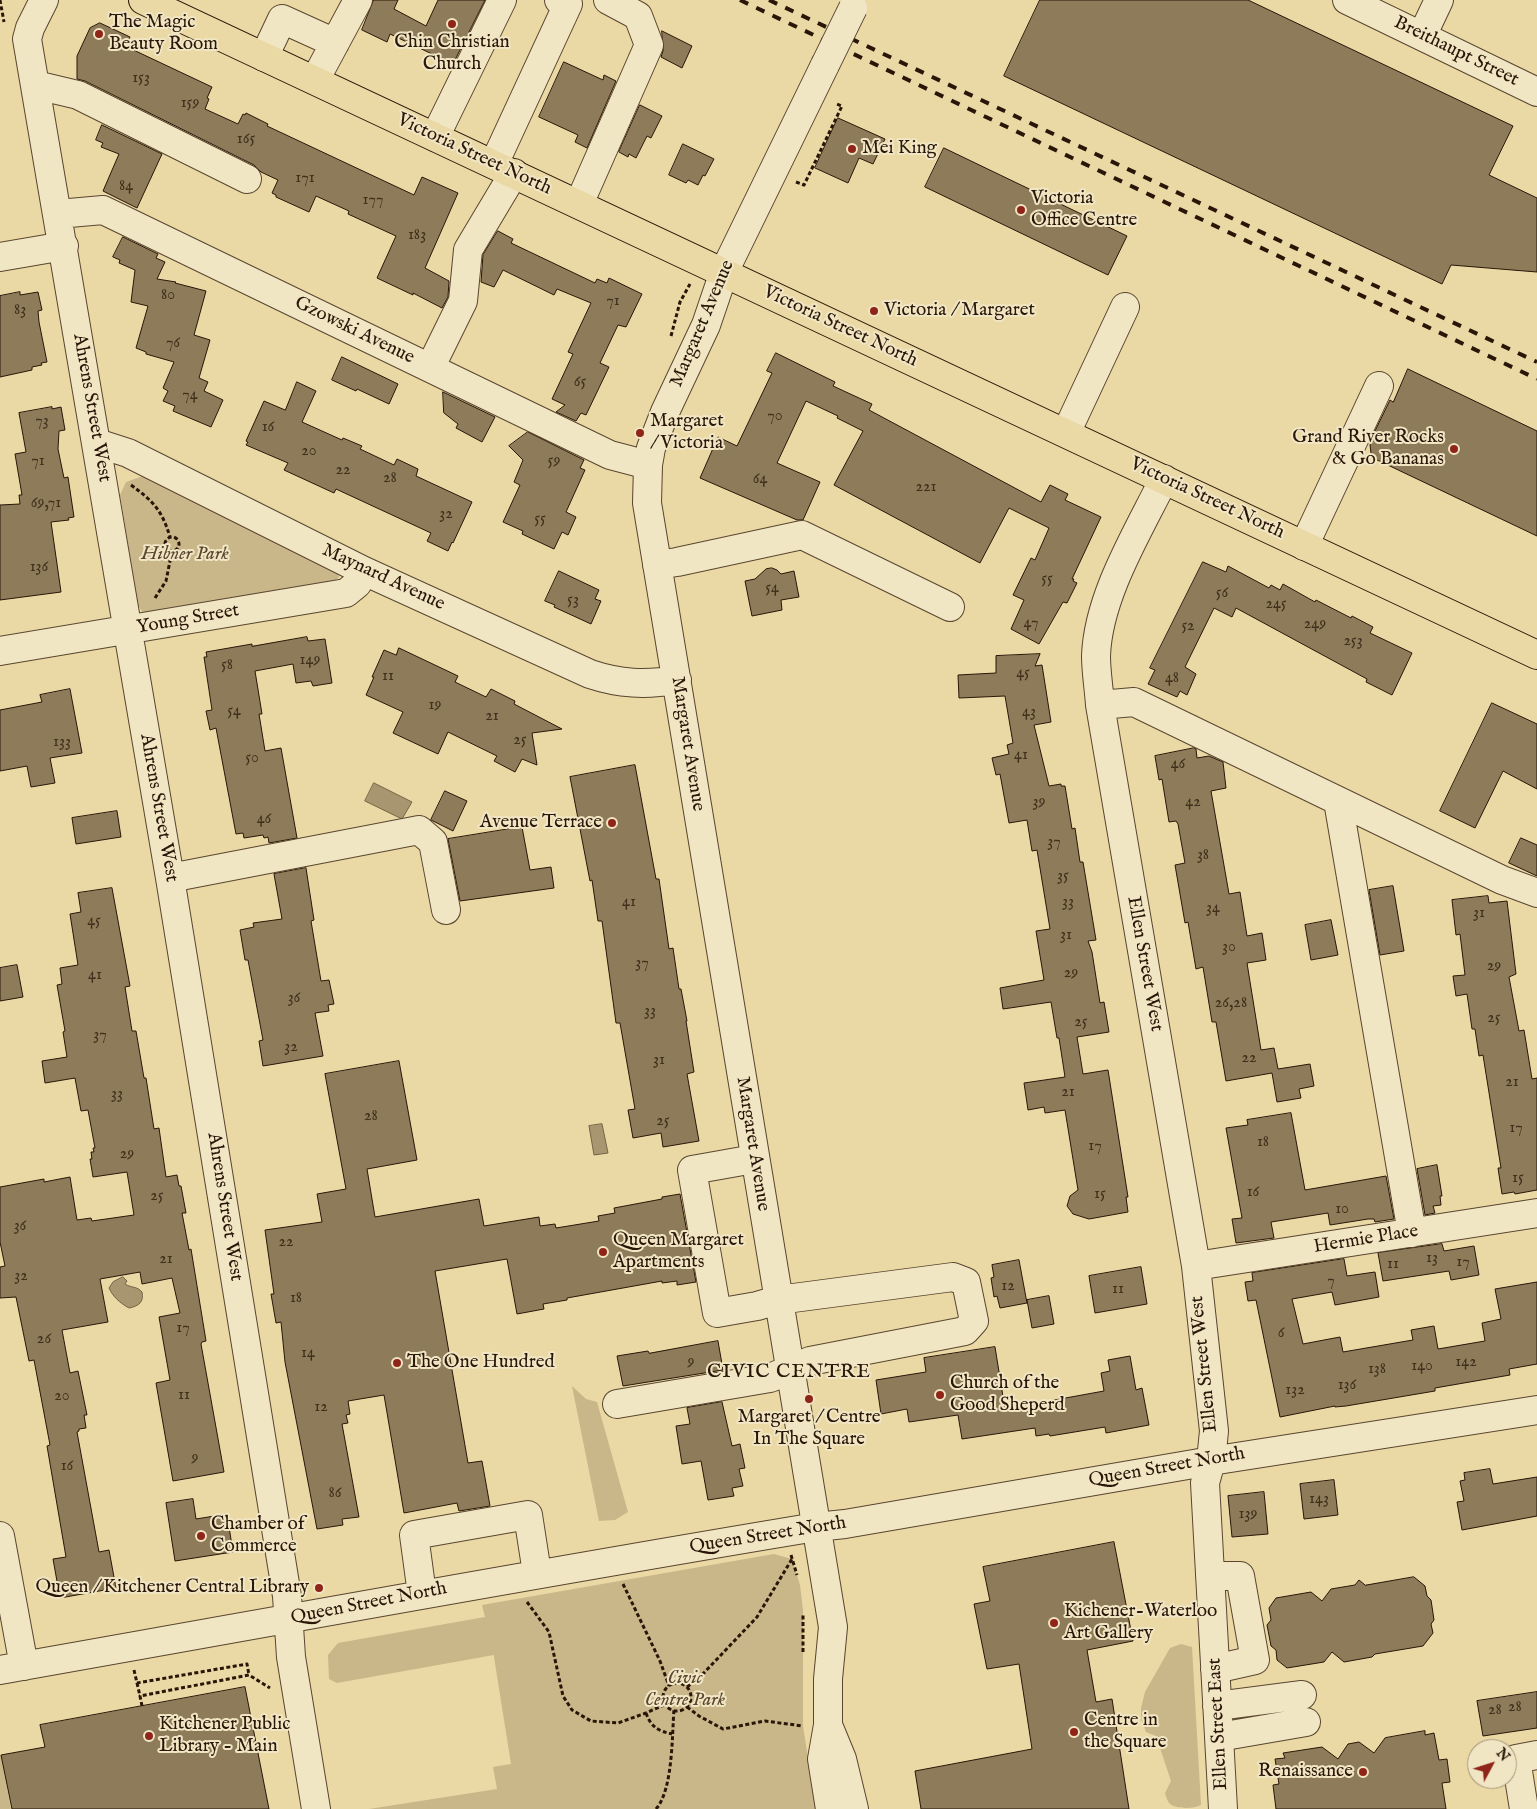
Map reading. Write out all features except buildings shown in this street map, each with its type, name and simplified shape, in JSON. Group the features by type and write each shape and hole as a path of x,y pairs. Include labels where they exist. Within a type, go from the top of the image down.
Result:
{"main road":[{"name":"Victoria Street North","path":"143,0 1537,654"}],"street":[{"name":"Ahrens Street West","path":"44,0 30,28 27,39 64,246 170,878 284,1576 291,1657 316,1809"},
{"path":"315,80 358,0"},
{"path":"435,137 502,0"},
{"path":"430,368 463,301 468,250 504,169 568,4 560,0"},
{"name":"Breithaupt Street","path":"1347,0 1537,92"},
{"path":"1422,36 1439,0"},
{"path":"579,204 649,45 638,16 617,4"},
{"name":"Margaret Avenue","path":"816,1725 828,1679 833,1628 647,503 648,466 651,448 665,412 706,326 724,272 854,4"},
{"path":"264,57 282,19 335,43"},
{"path":"36,85 78,95 247,179"},
{"name":"Gzowski Avenue","path":"58,214 103,210 610,455 648,466"},
{"path":"0,256 64,246"},
{"path":"1066,433 1125,307"},
{"path":"1304,546 1379,386"},
{"name":"Maynard Avenue","path":"97,443 128,453 364,570 590,674 611,681 635,683 677,680"},
{"name":"Ellen Street West","path":"1164,479 1116,576 1102,618 1096,656 1100,705 1196,1266 1214,1431 1211,1461"},
{"path":"657,565 802,535 950,607"},
{"name":"Young Street","path":"0,651 346,593 358,584 364,570"},
{"path":"1100,705 1134,702 1502,880 1537,893"},
{"path":"1338,801 1412,1233"},
{"path":"170,878 420,830 433,842 446,910"},
{"path":"617,1404 770,1378 810,1361 965,1331 974,1321 966,1282 954,1277 778,1300 709,1315 692,1170 754,1159"},
{"name":"Hermie Place","path":"1196,1266 1537,1212"},
{"name":"Queen Street North","path":"12,1668 289,1620 538,1573 816,1527 845,1524 1211,1461 1537,1410"},
{"name":"Ellen Street East","path":"1211,1461 1205,1483 1223,1809"},
{"path":"422,1594 414,1535 528,1515 538,1573"},
{"path":"0,1536 12,1668"},
{"path":"1210,1576 1240,1576 1254,1660 1215,1669"},
{"path":"1218,1706 1302,1695"},
{"path":"1219,1737 1306,1722"},
{"path":"816,1725 830,1809"},
{"path":"816,1725 842,1759 854,1809"},
{"path":"1524,1809 1516,1759 1537,1755"}],"path":[{"path":"796,182 804,185 842,106 837,104"},
{"path":"124,480 151,500 162,516 170,537"},
{"path":"170,537 176,538 179,542 177,549 172,551 165,546 165,540 170,537"},
{"path":"151,604 166,581 172,551"},
{"path":"687,1687 701,1676 757,1618 792,1560"},
{"path":"622,1582 660,1661 669,1686"},
{"path":"524,1598 548,1632 563,1696 572,1710 591,1721 618,1723 666,1704"},
{"path":"137,1683 247,1664 250,1675 270,1688"},
{"path":"133,1665 142,1706"},
{"path":"140,1696 250,1675"},
{"path":"679,1683 687,1687 691,1698 687,1706 681,1710 674,1709 666,1704 664,1695 669,1686 679,1683"},
{"path":"687,1706 699,1716 723,1729 765,1721 816,1725"},
{"path":"656,1809 666,1789 674,1709"},
{"path":"646,1713 650,1724 659,1731 672,1734"}],"green space":[{"name":"Hibner Park","path":"143,476 336,568 339,577 331,586 143,613 138,605 120,495 126,482"},
{"path":"572,1386 586,1399 597,1402 628,1512 615,1520 599,1521"},
{"name":"Civic Centre Park","path":"774,1554 792,1559 800,1585 803,1610 803,1726 816,1809 369,1809 497,1789 493,1767 511,1764 494,1655 337,1683 329,1679 328,1655 338,1643 485,1617 482,1605"},
{"path":"1181,1644 1192,1647 1201,1805 1190,1808 1181,1808 1170,1804 1165,1793 1171,1781 1156,1736 1146,1732 1141,1719 1141,1708 1145,1692 1170,1648"},
{"path":"1,1755 11,1809 0,1809"}],"shaded area":[{"path":"374,783 412,802 402,819 365,801"},
{"path":"602,1124 608,1153 594,1155 589,1126"},
{"path":"123,1277 127,1281 125,1284 142,1292 141,1301 136,1306 129,1308 123,1304 109,1288 113,1282"}],"railway":[{"path":"740,0 1537,379"},
{"path":"769,0 1537,362"}],"place":[{"name":"Chin Christian Church","path":"452,24"},
{"name":"The Magic Beauty Room","path":"99,34"},
{"name":"Mei King","path":"852,149"},
{"name":"Victoria Office Centre","path":"1021,210"},
{"name":"Victoria / Margaret","path":"874,311"},
{"name":"Margaret / Victoria","path":"640,433"},
{"name":"Grand River Rocks & Go Bananas","path":"1454,449"},
{"name":"Avenue Terrace","path":"612,823"},
{"name":"Queen Margaret Apartments","path":"603,1252"},
{"name":"The One Hundred","path":"397,1363"},
{"name":"Church of the Good Sheperd","path":"940,1395"},
{"name":"Margaret / Centre In The Square","path":"809,1399"},
{"name":"Chamber of Commerce","path":"201,1536"},
{"name":"Queen / Kitchener Central Library","path":"319,1588"},
{"name":"Kichener-Waterloo Art Gallery","path":"1054,1623"},
{"name":"Centre in the Square","path":"1074,1732"},
{"name":"Kitchener Public Library - Main","path":"149,1736"},
{"name":"Renaissance","path":"1363,1772"}],"district":[{"name":"CIVIC CENTRE","path":"789,1373"}]}
